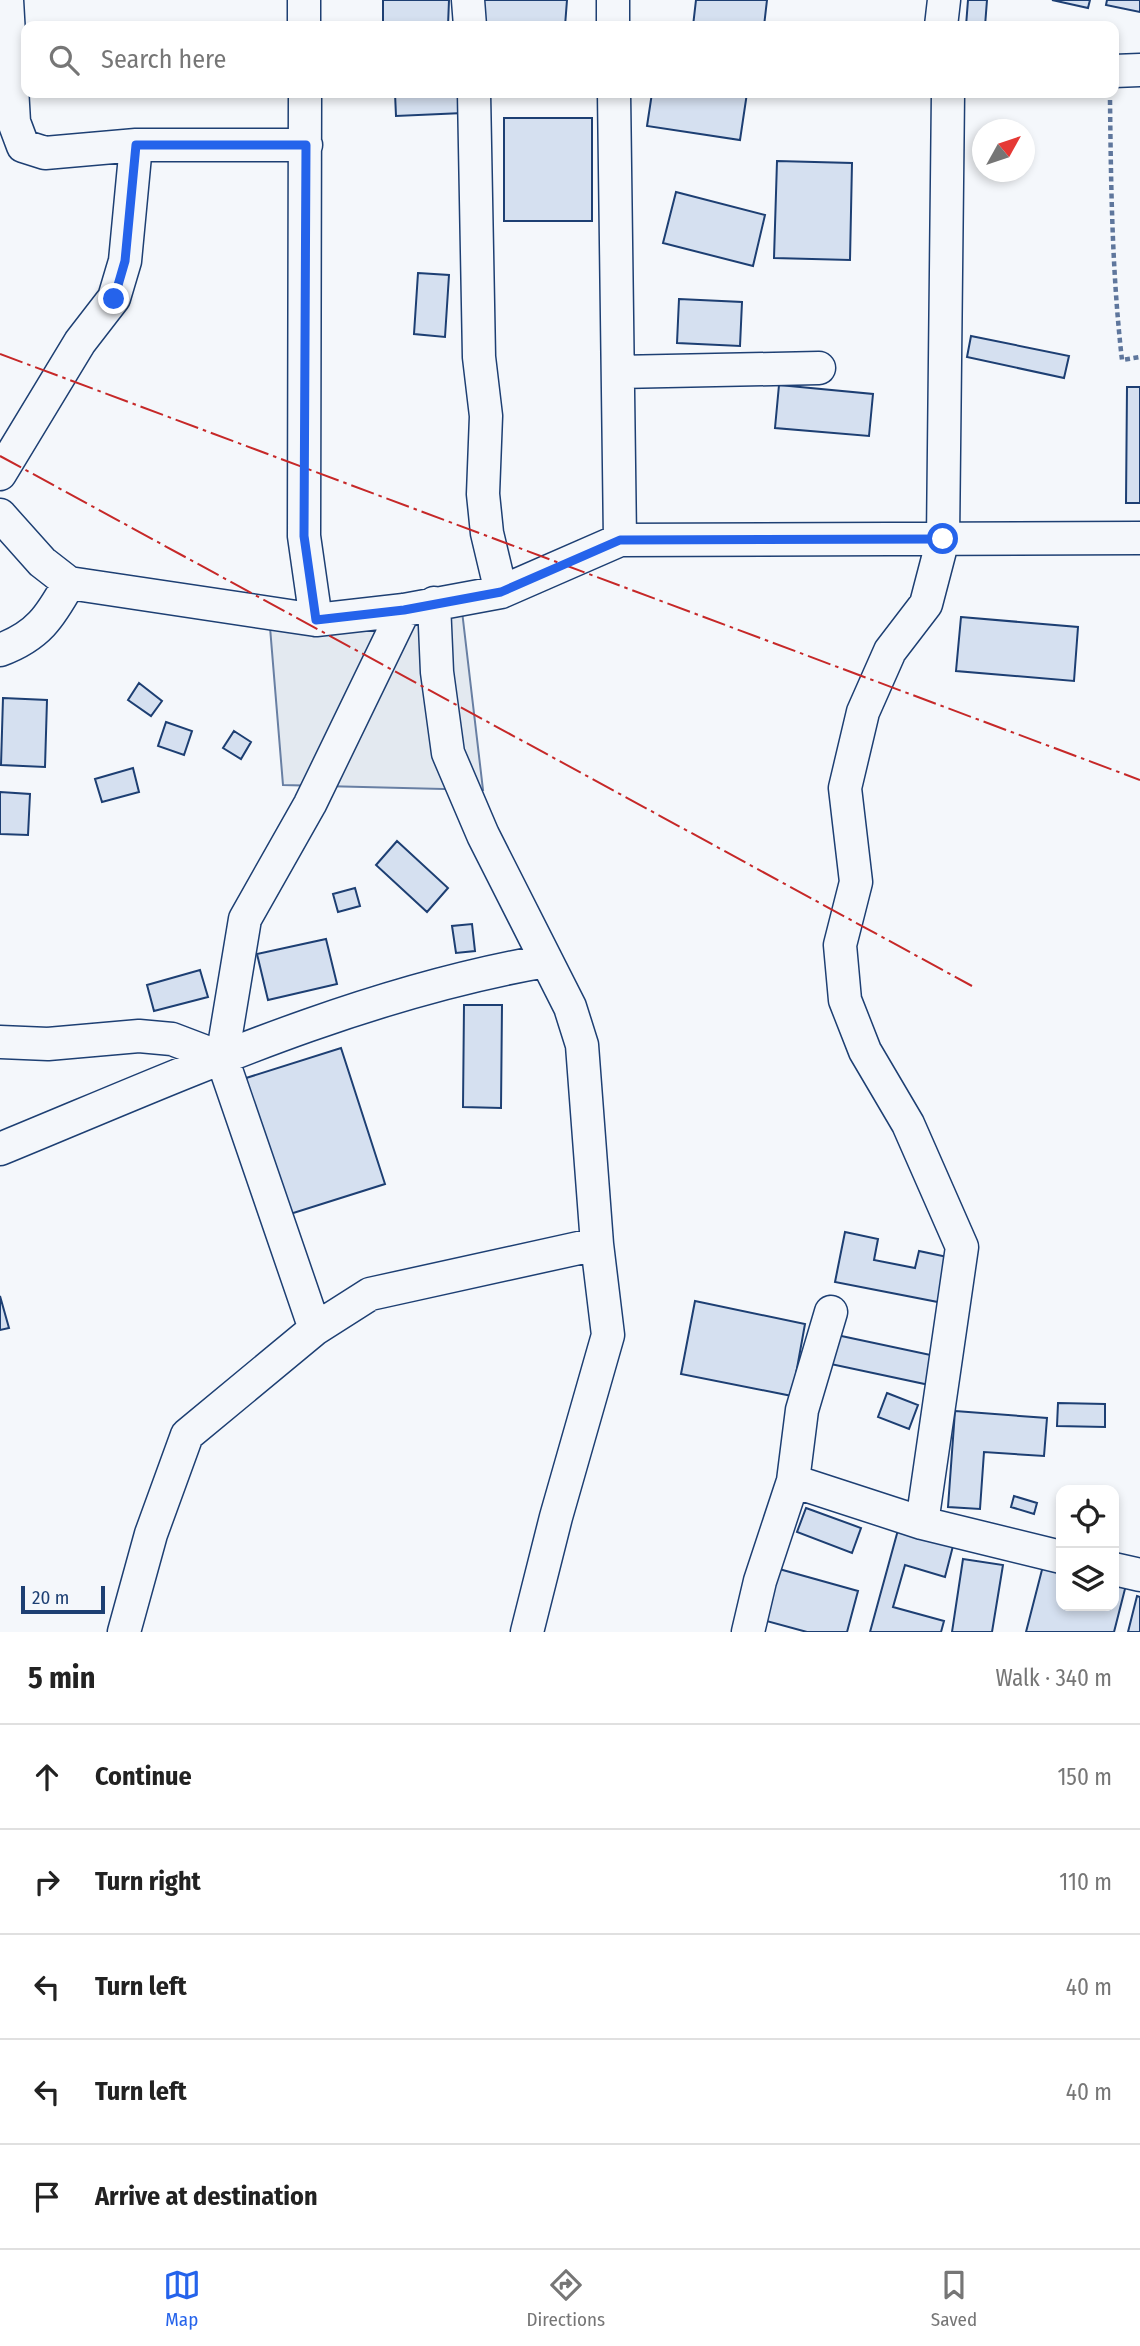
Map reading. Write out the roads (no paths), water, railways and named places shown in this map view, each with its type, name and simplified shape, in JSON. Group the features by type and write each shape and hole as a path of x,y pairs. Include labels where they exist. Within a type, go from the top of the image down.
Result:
{"street":[{"path":"7,0 14,122 23,146 44,153 136,145 306,145"},
{"path":"304,0 304,21"},
{"path":"468,0 470,21"},
{"path":"613,0 613,21"},
{"path":"942,21 944,0"},
{"path":"1119,71 1140,70"},
{"path":"305,98 304,536 316,620"},
{"path":"474,98 480,357 486,416 483,494 501,592"},
{"path":"614,98 620,540"},
{"path":"922,1523 962,1247 908,1124 865,1051 845,1000 840,945 856,882 845,788 863,712 890,651 926,604 943,539 948,98"},
{"path":"0,474 80,342 114,299 125,261 136,145"},
{"path":"618,372 819,368"},
{"path":"0,515 42,562 69,583 316,620 419,607 501,592 620,540 1140,538"},
{"path":"0,650 23,641 50,617 69,583"},
{"path":"419,607 438,672 448,753 483,835 570,1007 582,1045 597,1244 608,1335 587,1417 556,1517 527,1632"},
{"path":"315,1329 222,1058 245,919 419,607"},
{"path":"0,1149 323,1018 505,968 546,961"},
{"path":"0,1042 48,1044 139,1037 173,1039 222,1058"},
{"path":"124,1632 151,1534 187,1435 315,1329 370,1294 597,1244"},
{"path":"748,1632 760,1581 793,1481 803,1410 831,1312"},
{"path":"793,1481 922,1523 1056,1556"},
{"path":"1119,1570 1140,1575"}]}
